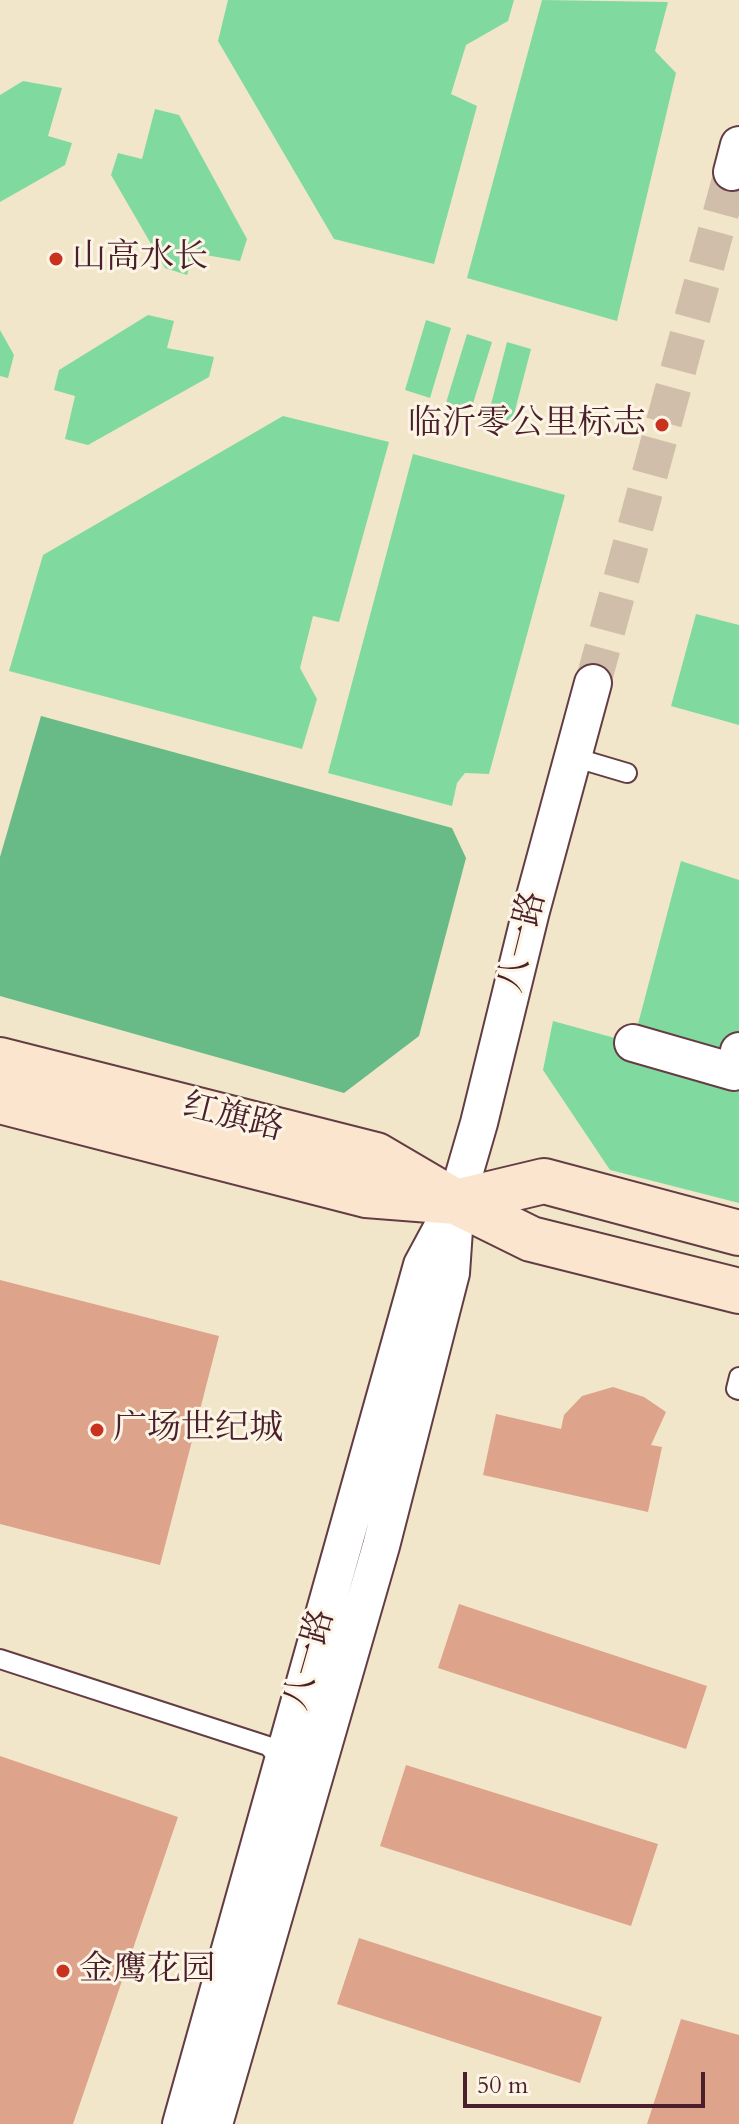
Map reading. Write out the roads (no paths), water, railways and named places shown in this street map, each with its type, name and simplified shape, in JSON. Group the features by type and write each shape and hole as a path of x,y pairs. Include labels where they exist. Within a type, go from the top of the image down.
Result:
{"street":[{"name":"八一路","path":"214,2124 422,1265 456,1202 593,683"},
{"path":"633,1043 734,1072 739,1051"},
{"name":"红旗路","path":"0,1060 376,1155 456,1202 531,1239 739,1291"},
{"name":"红旗路","path":"0,1101 366,1195 456,1202 544,1181 739,1233"},
{"name":"八一路","path":"181,2124 299,1767"}],"lane":[{"path":"573,757 627,773"},
{"path":"739,1377 736,1389 739,1390"},
{"path":"0,1659 268,1746 299,1767"}],"tunnel":[{"path":"593,683 732,172"}],"place":[{"name":"山高水长","path":"56,259"},
{"name":"临沂零公里标志","path":"662,425"},
{"name":"广场世纪城","path":"97,1430"},
{"name":"金鹰花园","path":"63,1971"}]}
